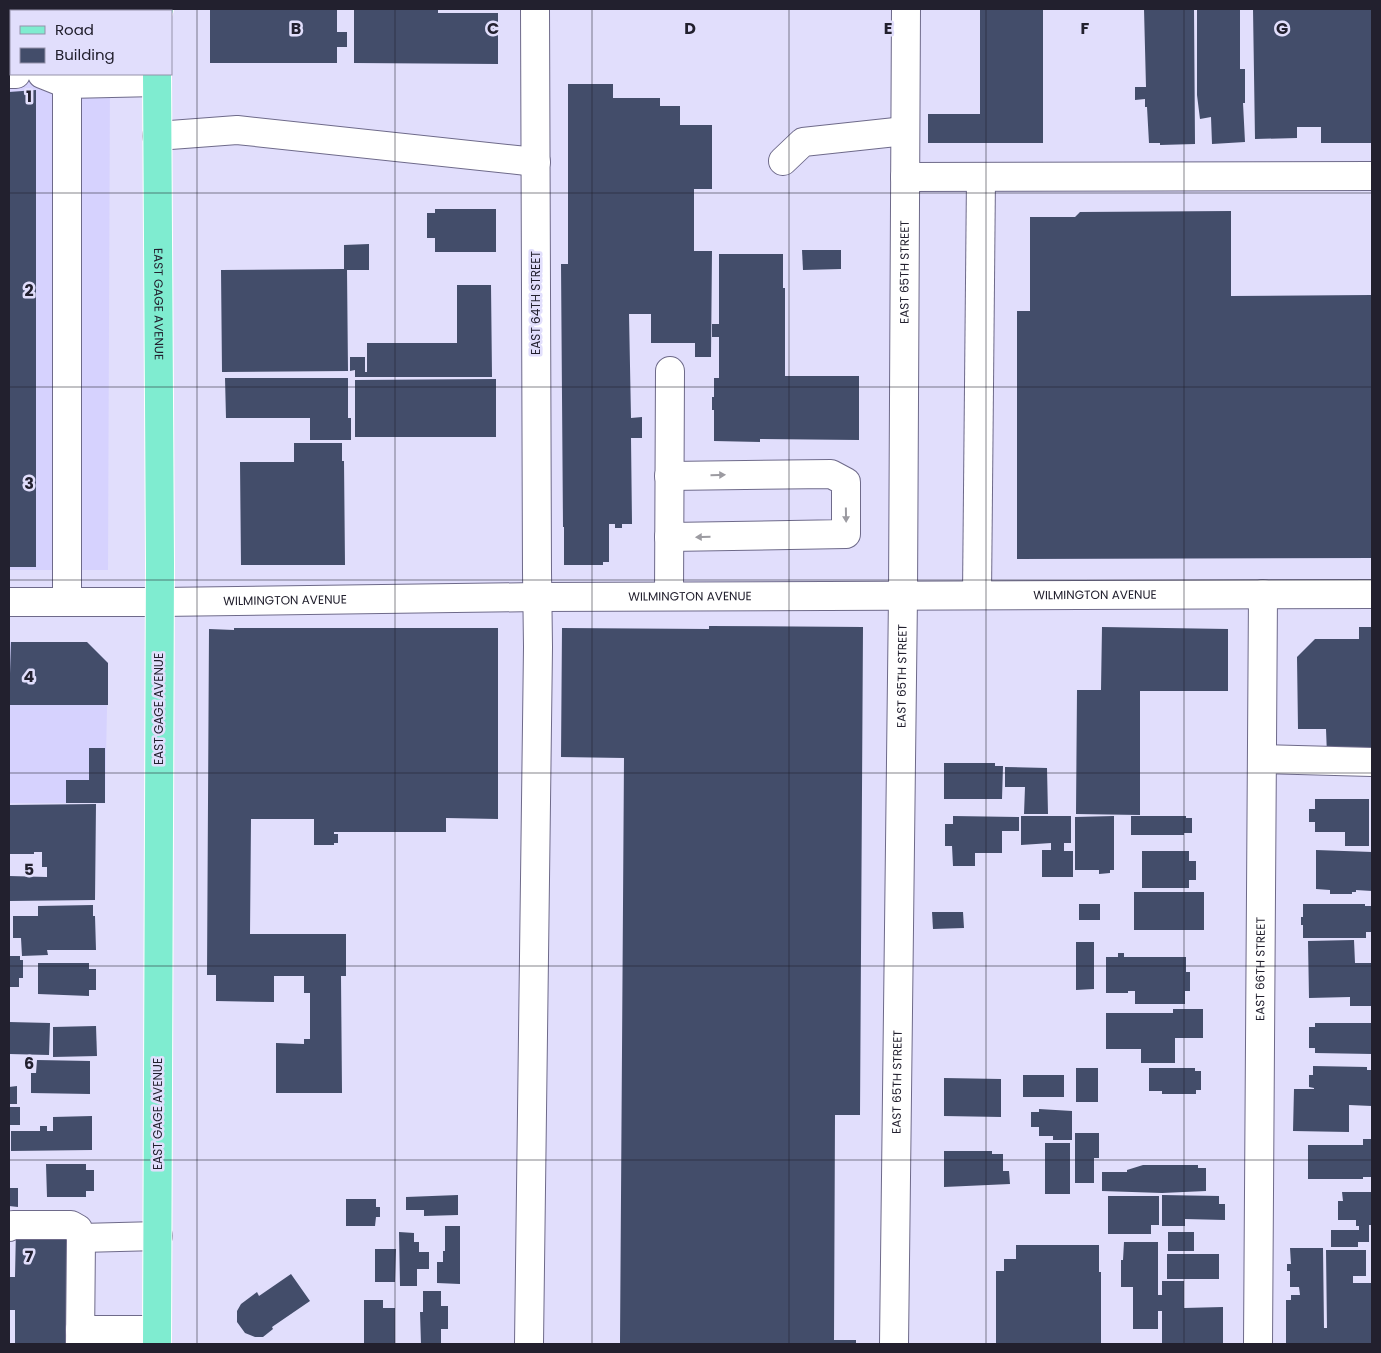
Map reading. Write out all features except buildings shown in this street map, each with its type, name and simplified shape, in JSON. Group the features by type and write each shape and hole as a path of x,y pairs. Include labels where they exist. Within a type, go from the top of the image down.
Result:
{"main road":[{"name":"EAST GAGE AVENUE","path":"157,78 160,602 157,1337"}],"street":[{"name":"EAST 64TH STREET","path":"529,1344 538,647 535,9"},
{"name":"EAST 65TH STREET","path":"894,1344 903,596 906,9"},
{"path":"44,75 67,84 157,78"},
{"path":"67,84 67,602"},
{"path":"157,136 237,130 536,162"},
{"path":"783,161 802,142 905,131"},
{"path":"905,177 1372,176"},
{"path":"977,595 981,177"},
{"path":"669,596 670,371"},
{"path":"669,476 831,474 846,482 846,534 669,538"},
{"name":"EAST 66TH STREET","path":"1258,1344 1263,594"},
{"name":"WILMINGTON AVENUE","path":"9,602 669,596 1372,594"},
{"path":"1262,759 1372,762"},
{"path":"9,1227 13,1225 71,1225 78,1229 81,1238 80,1337 157,1337"},
{"path":"81,1238 158,1236"}],"shaded area":[{"path":"9,9 110,9 10,10 10,75 110,75 108,570 9,570"},
{"path":"9,642 87,642 108,663 105,803 9,803"}]}
